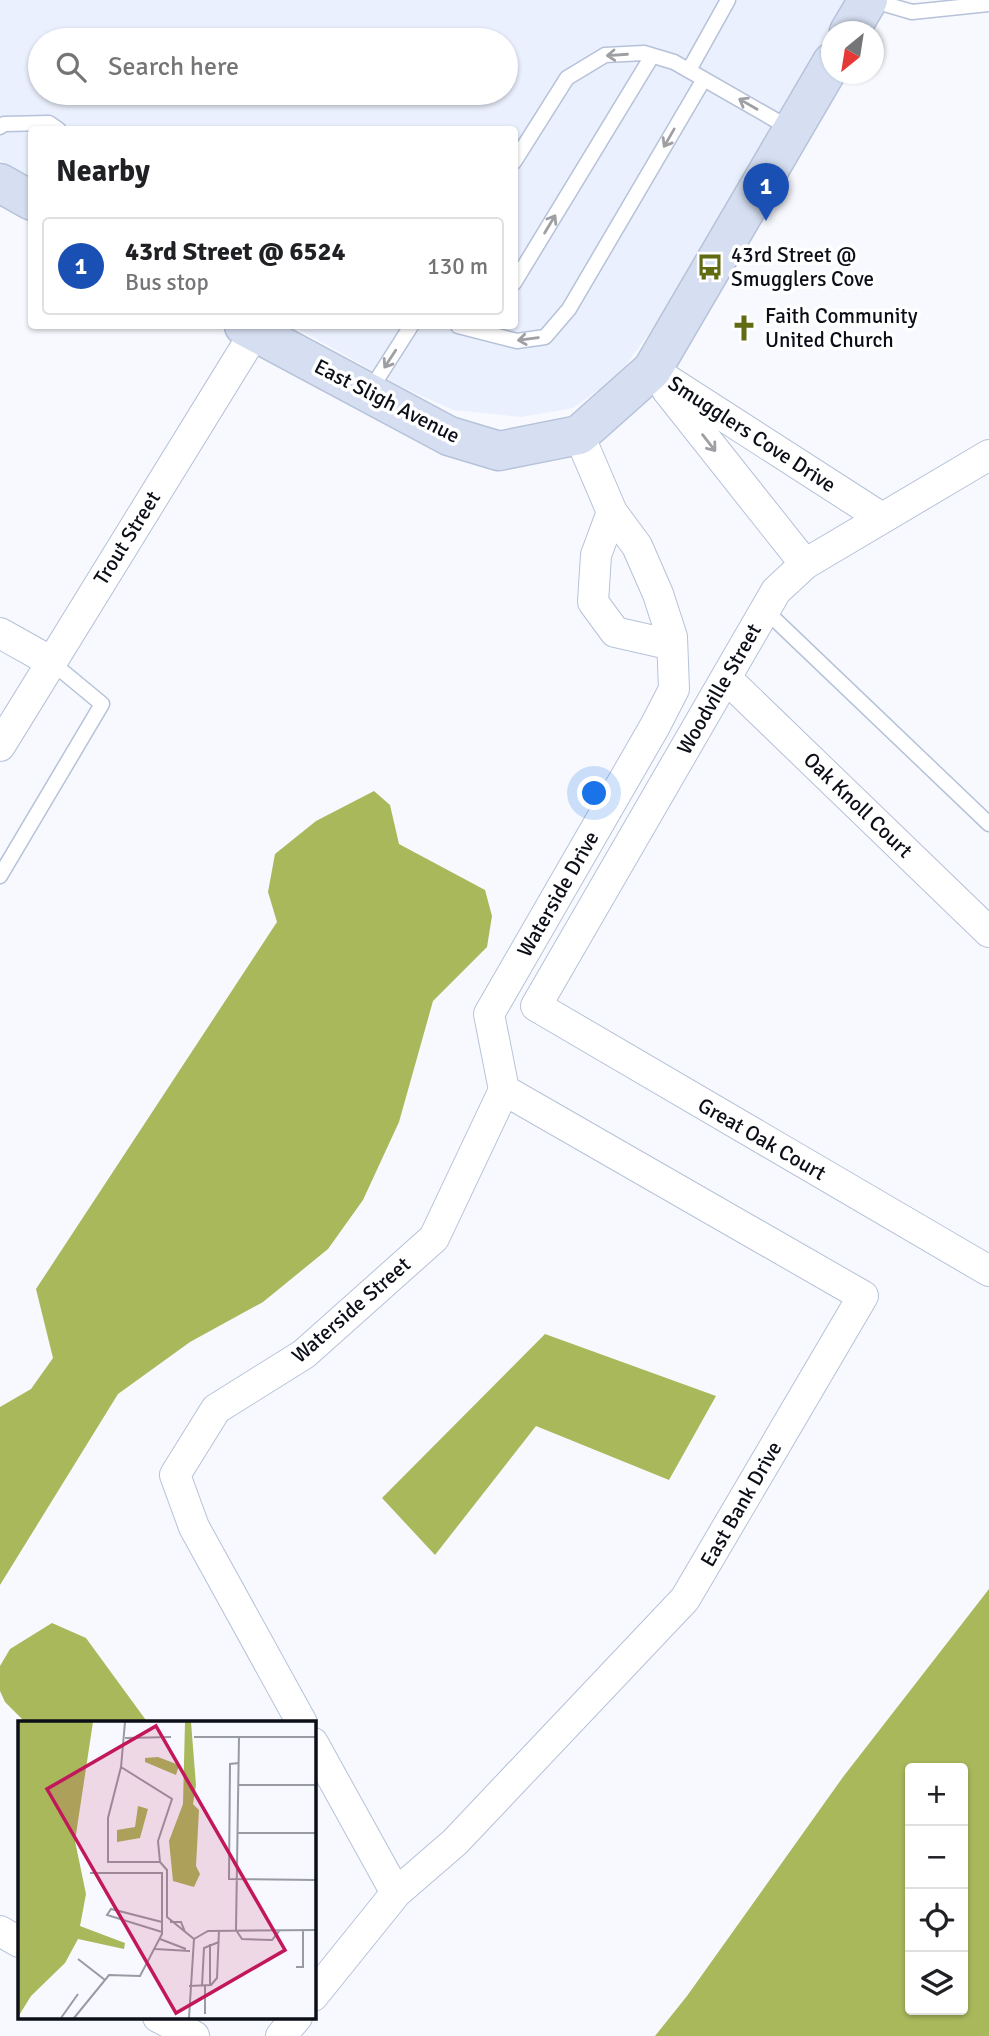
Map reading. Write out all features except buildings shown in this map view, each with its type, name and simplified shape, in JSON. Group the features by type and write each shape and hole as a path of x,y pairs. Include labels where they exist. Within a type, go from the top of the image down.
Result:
{"street":[{"path":"856,21 869,0"},
{"path":"579,435 652,370 821,79"},
{"path":"0,183 28,199"},
{"name":"Trout Street","path":"0,746 250,329"},
{"name":"East Sligh Avenue","path":"253,329 449,436 499,451 579,435"},
{"name":"Smugglers Cove Drive","path":"652,370 882,518"},
{"name":"Smugglers Cove Drive","path":"652,370 805,564"},
{"name":"Waterside Drive","path":"504,1090 489,1014 674,689 672,638 658,594 637,546 612,512 579,435"},
{"name":"Woodville Street","path":"536,1006 776,591 805,564 989,455"},
{"path":"612,512 596,555 593,602 615,632 672,645"},
{"path":"0,632 50,661"},
{"name":"Oak Knoll Court","path":"726,678 989,932"},
{"name":"Great Oak Court","path":"536,1006 989,1271"},
{"name":"Waterside Street","path":"301,1721 194,1527 175,1475 216,1409 304,1354 434,1238 504,1090"},
{"name":"East Bank Drive","path":"315,1994 396,1893 455,1842 685,1599 863,1296 504,1090"},
{"path":"315,1747 396,1893"},
{"path":"0,1931 18,1941"},
{"path":"160,2018 194,2036"},
{"path":"281,2036 296,2018"}],"lane":[{"path":"689,70 728,0"},
{"path":"869,0 912,12 989,4"},
{"path":"518,156 568,78 605,55 643,53 674,62 792,130"},
{"path":"518,276 652,56"},
{"path":"486,329 517,341 545,337 553,328 569,309 704,79"},
{"path":"0,127 4,124 52,126"},
{"path":"369,393 409,329"},
{"path":"765,610 989,824"},
{"path":"0,876 102,704 50,661"}],"shaded area":[{"path":"0,0 848,0 836,21 821,21 821,45 655,325 618,376 573,408 521,417 453,410 402,387 298,329 518,329 518,126 28,126 28,176 0,160"},
{"path":"374,791 390,805 399,844 485,890 492,916 487,947 433,1001 399,1122 363,1200 328,1249 263,1302 190,1342 118,1394 0,1585 0,1407 31,1389 53,1358 36,1289 277,922 268,892 275,854 316,821"},
{"path":"545,1334 716,1396 669,1480 536,1426 435,1555 382,1498"},
{"path":"989,1589 989,2036 655,2036 687,1996 843,1777"},
{"path":"52,1623 86,1638 147,1721 24,1721 5,1702 0,1691 0,1666 10,1649"}],"place":[{"name":"43rd Street @ 6524","path":"766,221"},
{"name":"43rd Street @ Smugglers Cove","path":"710,267"},
{"name":"Faith Community United Church","path":"744,328"}]}
